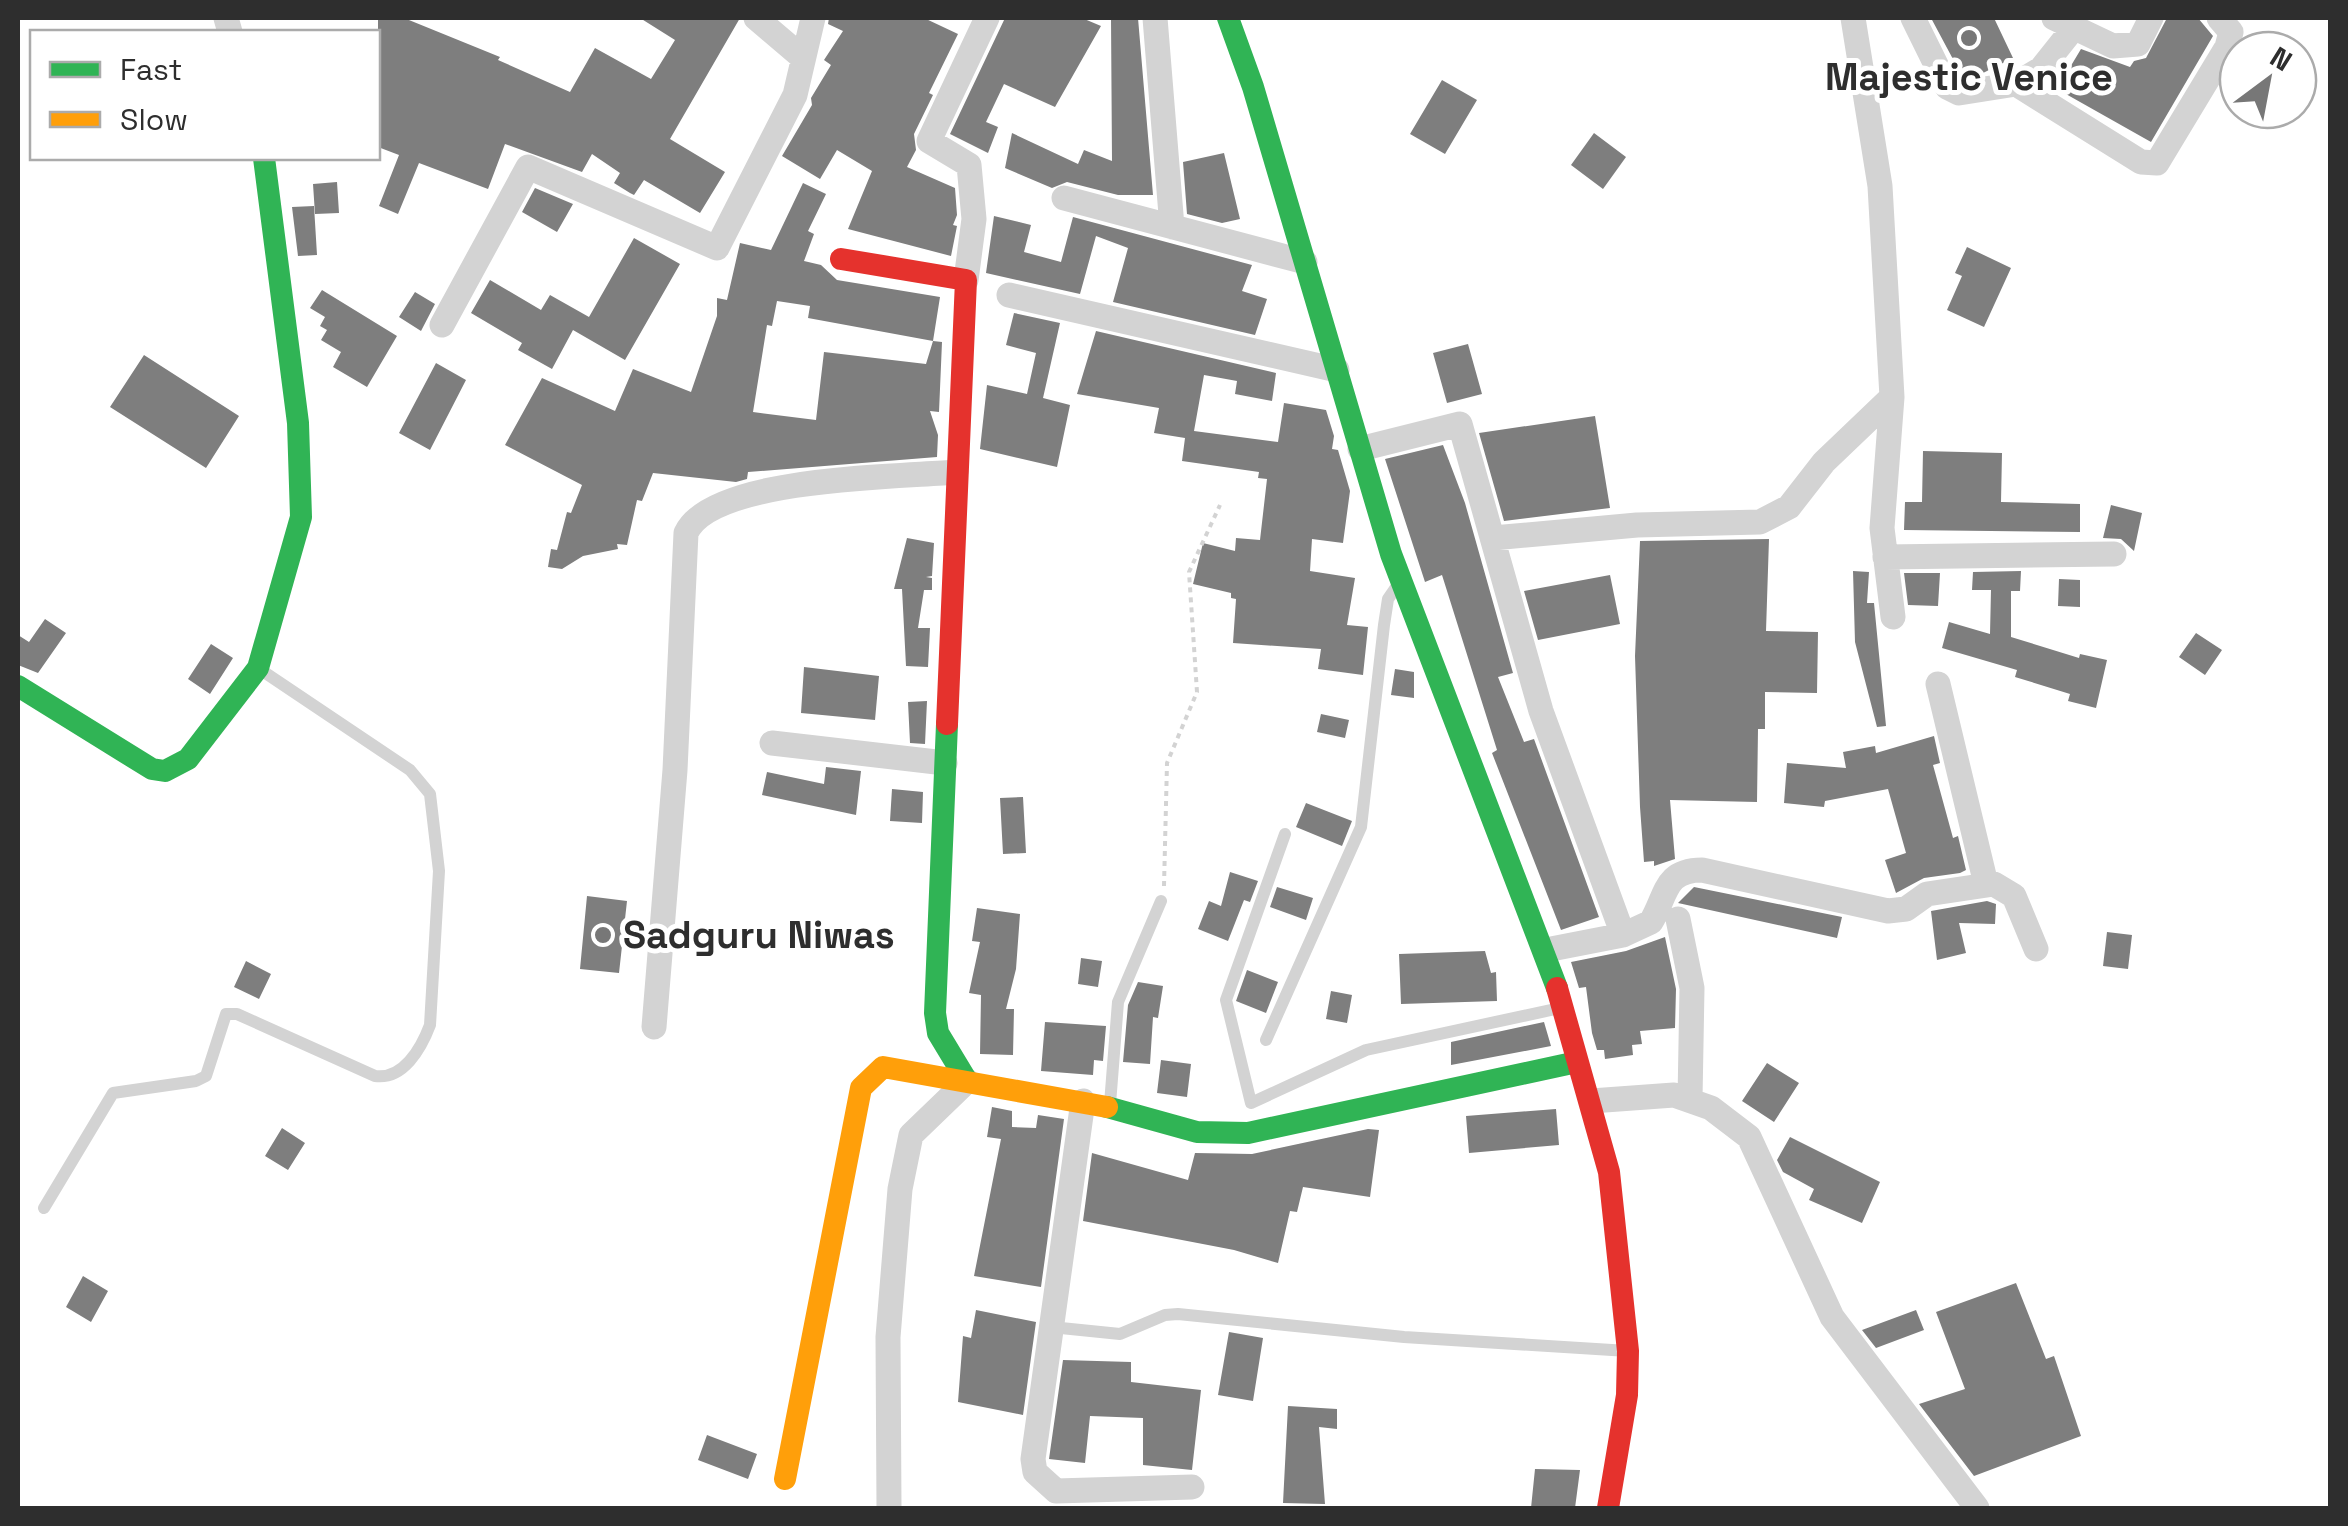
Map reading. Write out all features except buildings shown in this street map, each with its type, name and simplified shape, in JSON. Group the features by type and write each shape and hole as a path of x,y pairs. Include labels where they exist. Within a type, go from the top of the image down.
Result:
{"street":[{"path":"756,18 804,58"},
{"path":"442,326 528,167 717,248 795,95 812,18"},
{"path":"967,1081 938,1033 936,1013 956,472 966,280 974,220 969,166 929,141 988,18"},
{"path":"1155,18 1172,227"},
{"path":"1228,18 1402,580 1546,950 1591,1101 1609,1172 1628,1351 1626,1395 1608,1508"},
{"path":"1853,18 1880,186 1892,397 1882,528 1893,617"},
{"path":"1912,18 1947,87 1959,94 2016,84 2042,69 2063,24 2113,46 2138,44 2151,18"},
{"path":"2016,84 2141,162 2157,162 2227,47 2231,32 2219,18"},
{"path":"18,686 152,768 165,771 188,758 258,668 301,517 298,422 264,160"},
{"path":"1064,198 1305,262"},
{"path":"840,259 966,280"},
{"path":"1010,295 1337,370"},
{"path":"1492,538 1637,524 1760,522 1789,506 1824,462 1892,397"},
{"path":"1360,449 1460,424 1540,710 1623,935"},
{"path":"654,1027 675,770 686,533 692,522 746,494 956,472"},
{"path":"1885,556 2114,554"},
{"path":"1938,684 1986,884"},
{"path":"772,743 944,763"},
{"path":"1546,950 1623,935 1650,922 1667,882 1690,870 1774,884 1888,911 1906,909 1927,894 1986,884 2004,888 2014,896 2036,948"},
{"path":"1678,919 1692,988 1690,1099"},
{"path":"785,1479 862,1088 883,1067 1109,1107 1197,1132 1248,1133 1577,1062"},
{"path":"889,1508 888,1337 900,1189 911,1135 967,1081"},
{"path":"1591,1101 1674,1095 1712,1108 1749,1137 1832,1317 1977,1508"},
{"path":"1083,1102 1033,1459 1045,1484 1056,1491 1192,1488"}],"lane":[{"path":"1266,1040 1361,826 1388,599 1402,580"},
{"path":"44,1208 112,1093 196,1081 206,1076 226,1014 236,1014 375,1076 389,1078 400,1072 426,1038 439,871 430,794 410,770 258,668"},
{"path":"1285,834 1226,1000 1252,1103 1366,1050 1562,1008"},
{"path":"1109,1107 1118,1002 1162,901"},
{"path":"1051,1327 1120,1334 1166,1314 1178,1314 1404,1337 1628,1351"}],"path":[{"path":"1162,901 1167,763 1197,692 1189,572 1220,504"}],"traffic: fast":[{"path":"1228,18 1253,87 1391,554 1557,988"},
{"path":"18,686 152,769 165,771 188,759 258,668 301,517 298,423 264,160"},
{"path":"947,724 935,1013 938,1033 967,1081"},
{"path":"1107,1107 1197,1132 1248,1133 1577,1062"}],"traffic: slow":[{"path":"785,1479 861,1088 883,1067 1107,1107"}],"traffic: jam":[{"path":"841,259 966,280 947,724"},
{"path":"1557,988 1609,1172 1628,1351 1627,1395 1608,1508"}],"place":[{"name":"Majestic Venice","path":"1969,38"},
{"name":"Sadguru Niwas","path":"603,935"}]}
